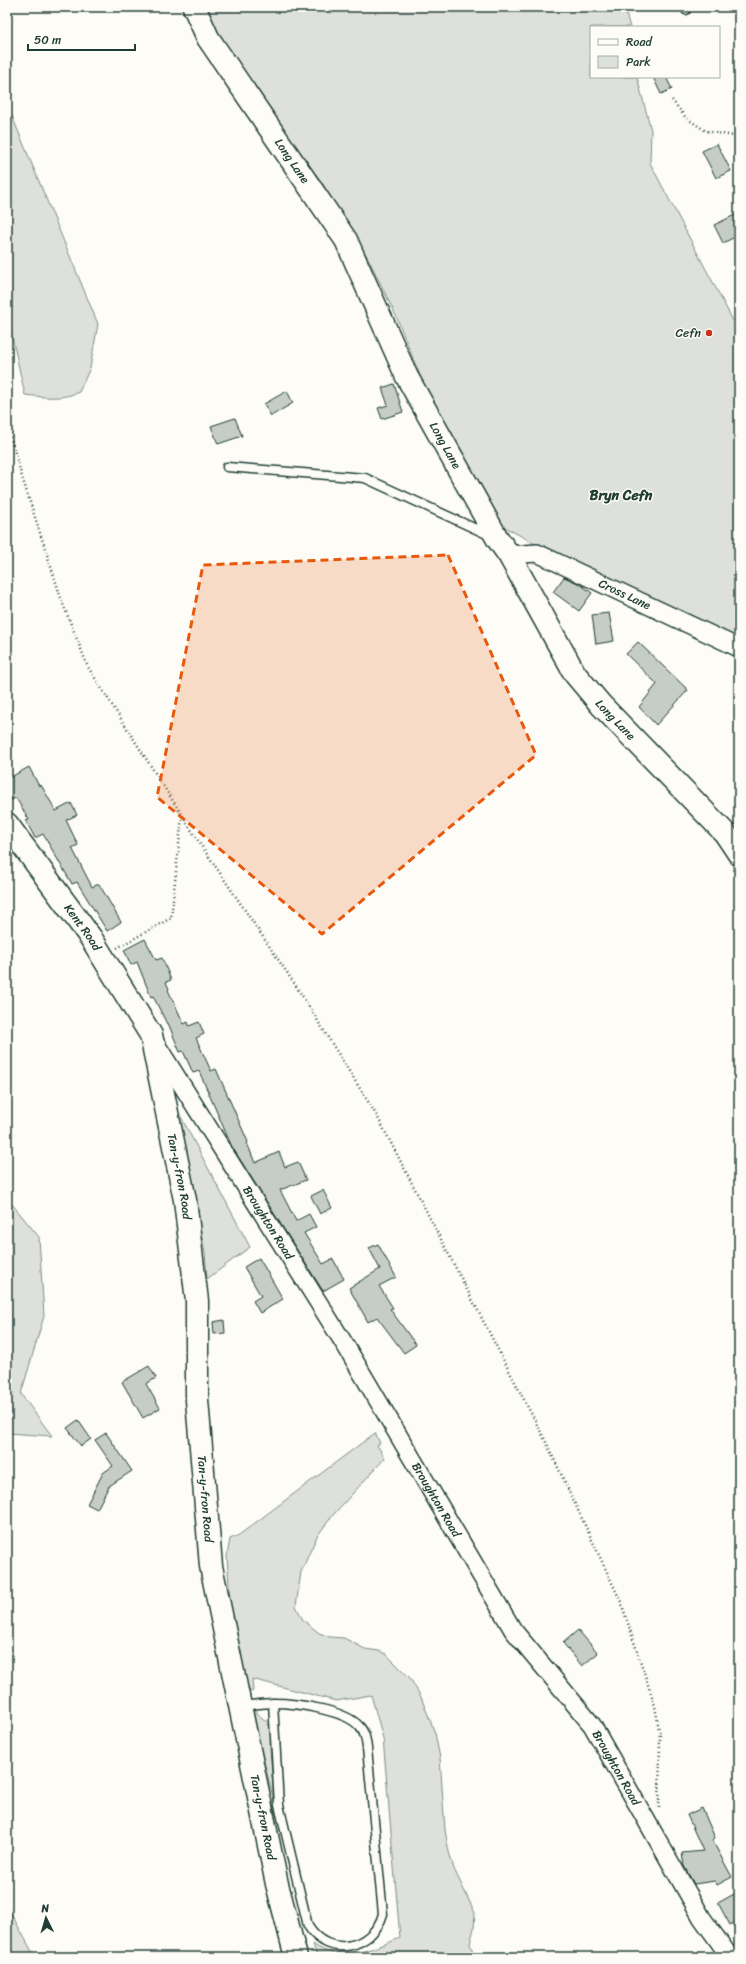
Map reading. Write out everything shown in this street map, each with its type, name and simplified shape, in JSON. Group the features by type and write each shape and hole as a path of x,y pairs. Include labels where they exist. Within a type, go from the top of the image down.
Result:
{"main road":[{"name":"Long Lane","path":"194,7 208,38 346,240 407,377 575,674 601,705 725,833 739,854"},
{"name":"Kent Road","path":"7,824 91,938 150,1035"},
{"name":"Tan-y-fron Road","path":"150,1035 185,1200 197,1302 197,1400 211,1566 277,1884 296,1957"}],"street":[{"name":"Cross Lane","path":"503,547 537,552 739,648"},
{"name":"Broughton Road","path":"150,1035 347,1348 513,1630 592,1725 702,1918 730,1957"}],"lane":[{"path":"227,467 365,478 503,547"},
{"path":"240,1706 273,1703 316,1708 344,1715 360,1727 366,1738 383,1914 380,1923 372,1935 363,1942 352,1945 338,1946 316,1937 308,1926 280,1805 273,1703"}],"path":[{"path":"672,100 686,118 706,131 739,137"},
{"path":"7,425 22,477 63,604 88,667 182,816 296,986 377,1116 546,1442 621,1602 655,1706 660,1736 659,1813"},
{"path":"102,956 172,918 182,816"}],"highlighted area":[{"path":"448,555 536,755 322,934 157,797 203,565"}],"green space":[{"path":"202,7 624,7 630,26 590,26 590,78 637,78 651,130 650,163 739,332 739,642 539,546 501,525 431,403 396,316 369,260 321,181 230,60"},
{"path":"7,104 98,324 90,368 79,392 72,395 52,397 25,395 7,314"},
{"path":"172,1100 250,1247 207,1279 205,1252"},
{"path":"7,1198 39,1237 44,1316 21,1394 52,1436 7,1433"},
{"path":"375,1433 380,1443 377,1445 385,1458 333,1515 317,1536 301,1572 296,1606 303,1620 319,1633 330,1637 344,1638 365,1649 379,1651 386,1654 410,1678 421,1697 435,1733 440,1758 445,1830 449,1852 454,1869 475,1913 474,1928 470,1944 475,1957 317,1957 313,1944 323,1950 345,1954 367,1950 400,1938 383,1738 371,1695 336,1701 252,1679 253,1691 251,1692 243,1686 233,1646 227,1556 230,1539 239,1535"},
{"path":"256,1710 256,1713 267,1722 271,1729 270,1749 274,1800 251,1713"},
{"path":"7,1906 35,1957 7,1957"}],"building":[{"path":"653,78 666,78 672,89 661,94"},
{"path":"717,144 731,171 716,178 702,151"},
{"path":"739,213 739,235 723,243 714,225"},
{"path":"394,384 403,412 382,419 378,408 388,405 382,388"},
{"path":"287,391 293,403 271,416 264,404"},
{"path":"235,418 242,436 218,444 211,426"},
{"path":"564,577 580,584 592,593 579,611 553,592"},
{"path":"609,613 614,641 596,644 592,615"},
{"path":"638,642 688,690 656,725 639,707 657,684 626,654"},
{"path":"29,767 39,786 41,785 56,811 71,803 77,815 66,820 78,845 72,848 92,887 99,884 121,922 107,931 77,882 72,884 43,834 35,838 26,821 29,820 16,798 11,800 7,792 7,779"},
{"path":"145,939 156,960 162,958 171,980 166,982 169,989 168,990 184,1024 188,1022 189,1026 199,1022 204,1034 196,1038 211,1071 216,1069 248,1142 247,1143 255,1163 279,1152 285,1167 298,1162 306,1180 280,1190 296,1221 309,1214 316,1227 304,1233 323,1264 333,1259 344,1279 323,1291 232,1147 199,1071 193,1073 183,1051 180,1052 168,1023 167,1024 153,996 151,997 137,962 131,965 124,950"},
{"path":"323,1190 332,1208 320,1214 311,1196"},
{"path":"378,1244 396,1277 379,1286 393,1308 390,1309 416,1345 404,1353 377,1317 368,1322 349,1288 380,1269 369,1248"},
{"path":"259,1258 283,1299 260,1313 253,1301 261,1296 244,1267"},
{"path":"224,1320 225,1333 214,1334 213,1322"},
{"path":"149,1366 156,1378 146,1384 160,1408 143,1418 122,1382"},
{"path":"78,1420 91,1439 81,1446 67,1428"},
{"path":"106,1433 132,1471 109,1486 97,1509 87,1504 103,1473 113,1466 95,1440"},
{"path":"578,1630 598,1653 582,1666 563,1643"},
{"path":"702,1808 715,1838 712,1840 732,1877 717,1885 715,1881 694,1884 684,1866 682,1853 703,1851 687,1815"},
{"path":"734,1894 739,1903 739,1920 730,1925 718,1903"}],"place":[{"name":"Cefn","path":"709,333"}],"district":[{"name":"Bryn Cefn","path":"621,495"}]}
